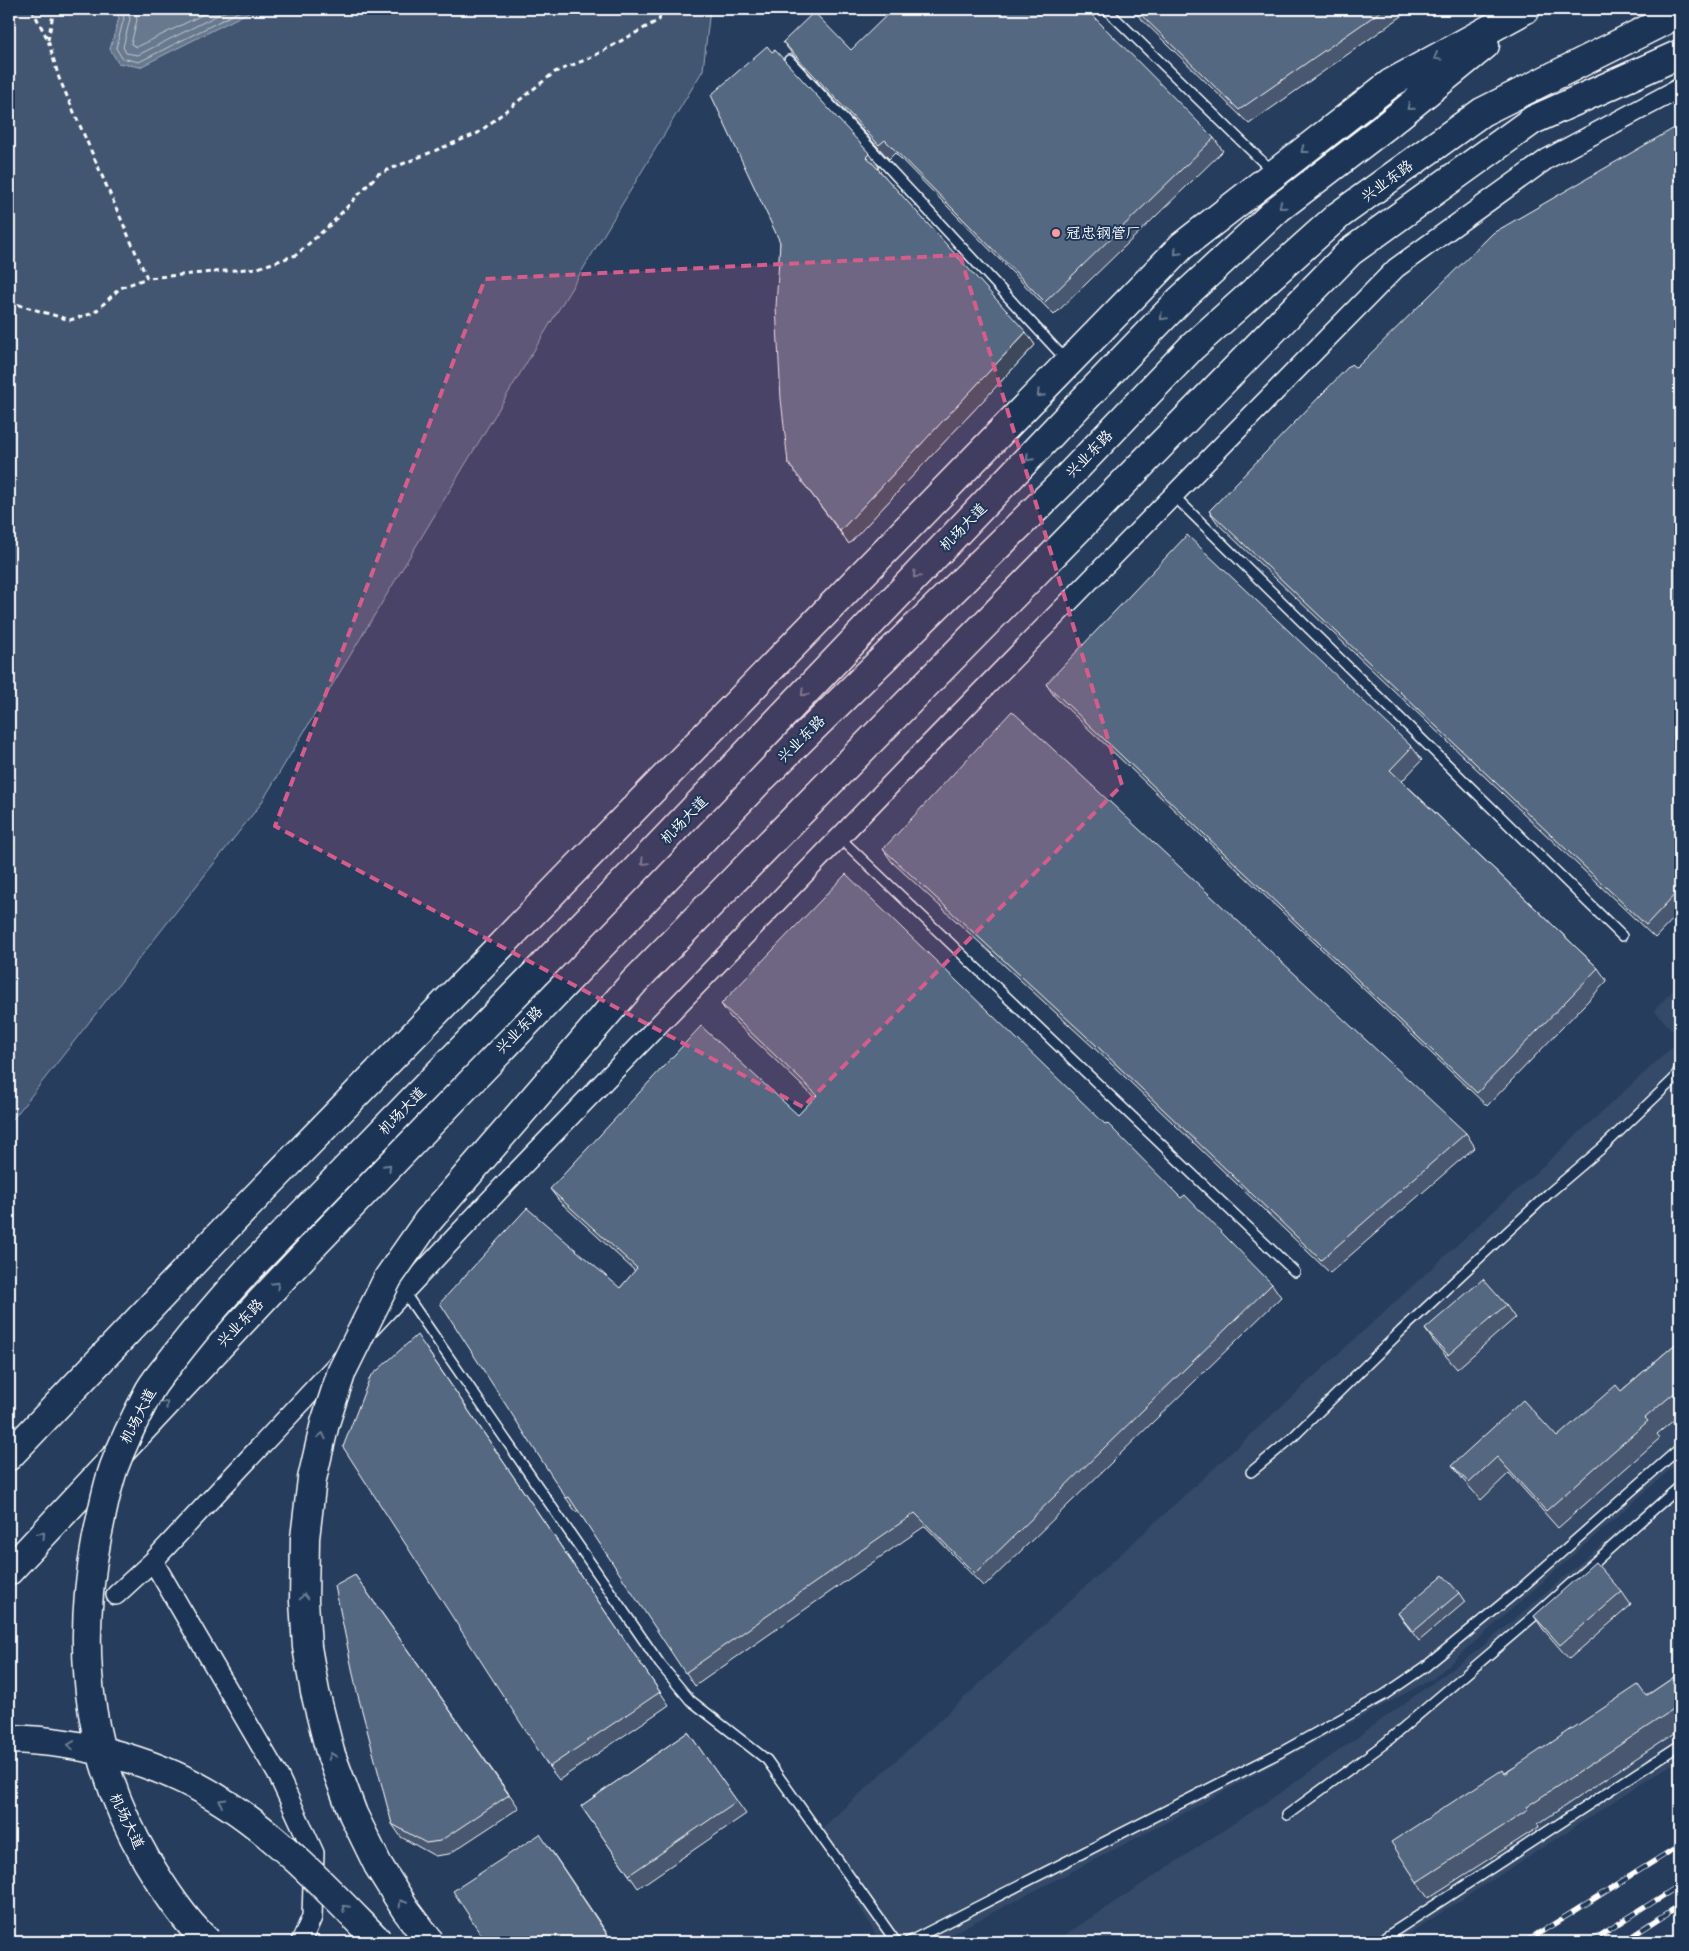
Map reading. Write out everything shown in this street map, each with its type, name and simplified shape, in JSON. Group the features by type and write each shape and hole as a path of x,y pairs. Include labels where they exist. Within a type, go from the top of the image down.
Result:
{"main road":[{"path":"9,1456 223,1231 1182,246 1391,82 1527,9"},
{"name":"机场大道","path":"208,1942 164,1890 134,1838 111,1788 96,1734 89,1690 86,1642 88,1582 96,1540 113,1468 148,1393 197,1326 246,1272 630,876 1180,300 1279,208 1386,126 1527,9"},
{"name":"兴业东路","path":"9,1571 324,1234 756,784 1061,484 1191,348 1340,215 1482,112 1680,14"},
{"path":"430,1942 406,1910 378,1865 353,1814 330,1752 315,1692 307,1647 304,1600 305,1538 312,1478 325,1423 342,1371 388,1278 427,1222 635,981 1350,252 1533,120 1680,54"},
{"path":"9,1738 46,1741 120,1755 191,1784 227,1804 265,1833 379,1942"}],"street":[{"path":"116,1595 153,1562 512,1177 839,837 1396,268 1547,159 1680,88"},
{"path":"153,1562 279,1777 314,1853 312,1917 301,1942"}],"lane":[{"path":"1106,9 1274,174"},
{"path":"789,60 1069,363"},
{"path":"1174,496 1622,936"},
{"path":"839,837 1295,1272"},
{"path":"1251,1472 1292,1438 1401,1331 1548,1194 1608,1142 1674,1079 1680,1068"},
{"path":"404,1292 660,1664 690,1700 767,1760 896,1942"},
{"path":"908,1942 1267,1759 1384,1695 1425,1667 1520,1589 1680,1448"},
{"path":"1287,1815 1392,1737 1533,1617 1680,1486"},
{"path":"1378,1942 1680,1745"}],"path":[{"path":"32,9 48,40 60,78 147,278"},
{"path":"48,40 54,9"},
{"path":"9,302 70,320 94,313 120,288 147,278 258,268 296,255 331,224 378,174 478,133 555,72 590,58 659,20 662,9"}],"highlighted area":[{"path":"960,255 1122,785 803,1107 275,826 485,279"}],"shaded area":[{"path":"9,9 710,9 703,70 260,805 9,1124"},
{"path":"1680,983 1680,1039 1654,1010"},
{"path":"1680,1040 1680,1461 1434,1678 1173,1819 936,1942 880,1942 817,1833"},
{"path":"1680,1478 1680,1759 1396,1942 1054,1942 1283,1791 1478,1650"}],"water":[{"path":"114,9 255,9 140,67 118,63 110,49 119,18"}],"building":[{"name":"冠忠钢管厂","path":"893,9 1086,9 1214,138 1045,302 885,140 879,145 783,42 814,12 851,50"},
{"path":"1135,9 1384,9 1239,110"},
{"path":"767,46 772,52 775,50 870,154 867,157 1026,332 840,531 788,463 781,399 776,307 780,242 711,95"},
{"path":"1676,127 1680,131 1680,889 1646,925 1209,511 1351,364 1356,368 1493,233"},
{"path":"1187,535 1412,747 1390,770 1598,968 1477,1093 1046,684"},
{"path":"1012,711 1466,1133 1321,1260 1098,1047 883,849"},
{"path":"846,874 1105,1124 1107,1123 1181,1198 1185,1195 1272,1284 975,1574 915,1513 685,1673 569,1497 566,1498 440,1303 527,1208 620,1288 637,1268 550,1189 701,1026 798,1115 817,1095 721,1004"},
{"path":"1483,1279 1506,1305 1448,1355 1425,1329"},
{"path":"417,1335 660,1692 549,1767 343,1447 370,1377"},
{"path":"1680,1340 1680,1388 1645,1418 1648,1421 1546,1511 1497,1457 1469,1483 1452,1465 1523,1400 1557,1437 1616,1385 1621,1391"},
{"path":"1595,1562 1622,1592 1560,1645 1534,1616"},
{"path":"355,1575 509,1795 440,1841 426,1843 392,1824 356,1688 335,1586"},
{"path":"1443,1575 1459,1593 1413,1632 1398,1613"},
{"path":"1680,1673 1680,1705 1526,1807 1528,1810 1417,1882 1391,1842 1502,1770 1504,1774 1638,1685 1646,1696"},
{"path":"688,1732 737,1801 629,1875 581,1806"},
{"path":"540,1834 608,1936 598,1942 486,1942 453,1891"}],"railway":[{"path":"1525,1942 1680,1845"},
{"path":"1590,1942 1680,1885"},
{"path":"1623,1942 1680,1905"},
{"path":"1672,1942 1680,1937"}],"place":[{"name":"冠忠钢管厂","path":"1056,233"}]}
